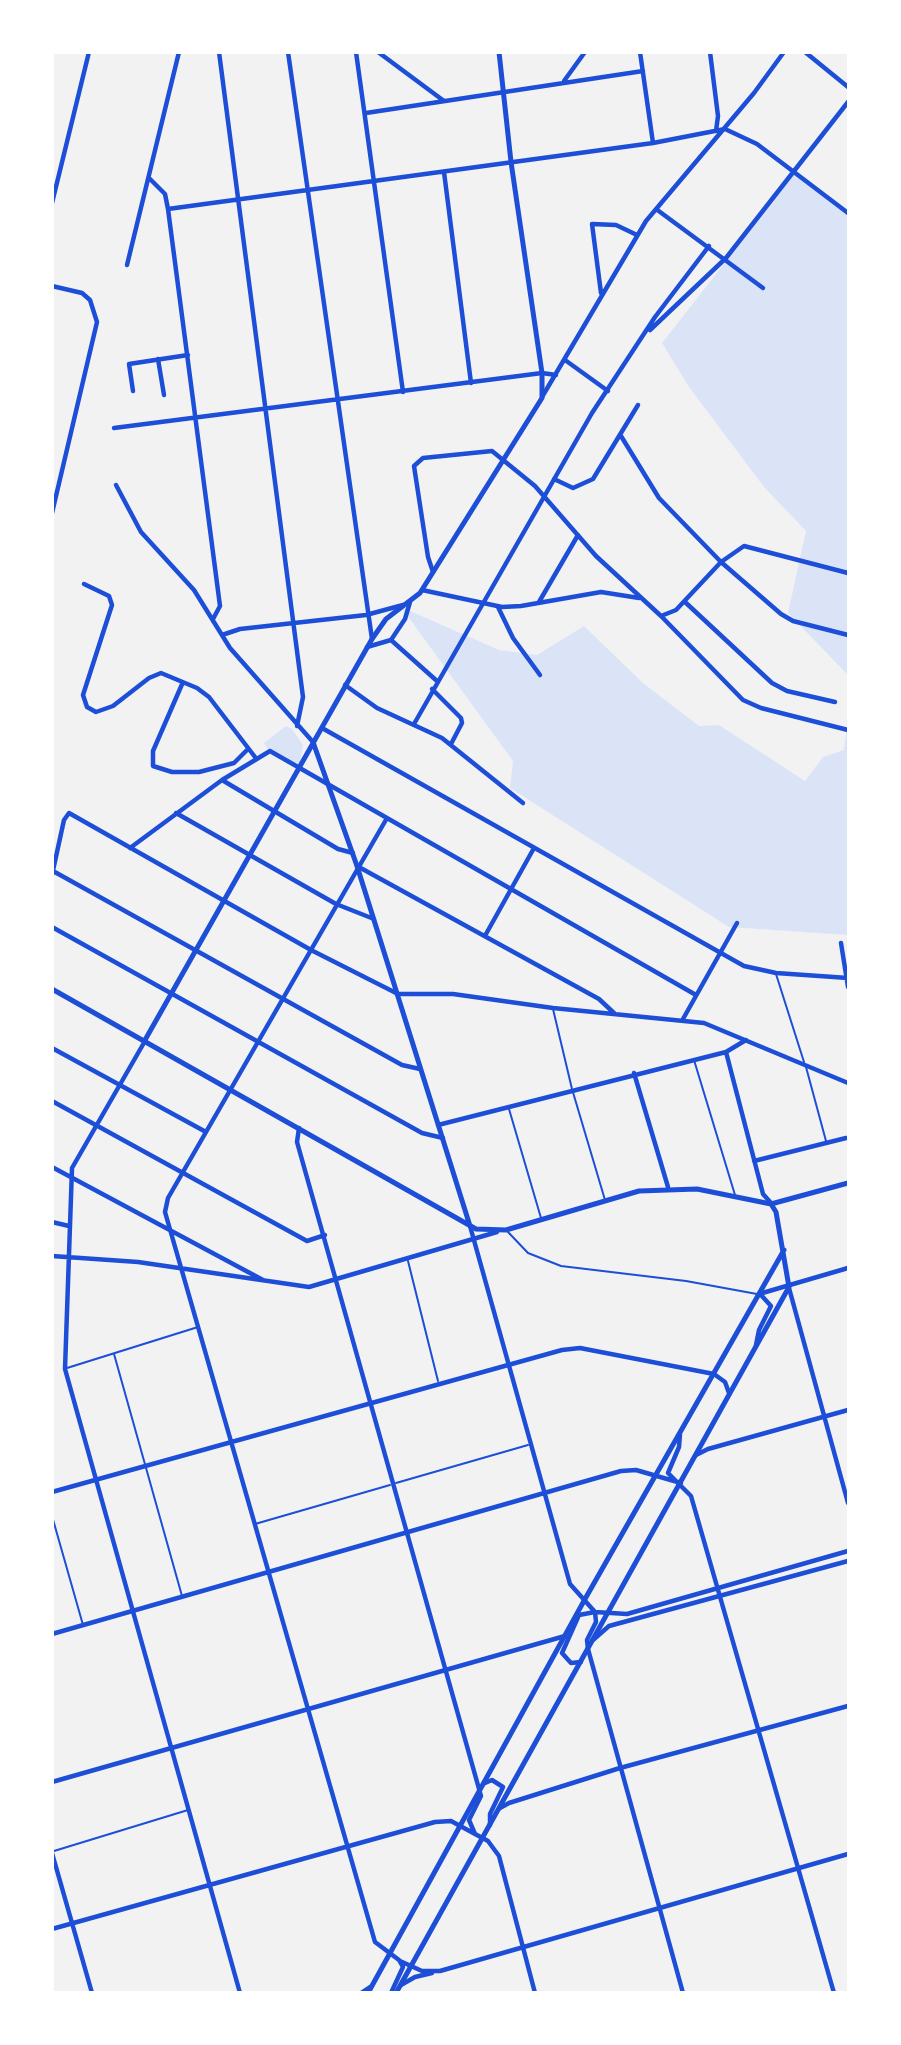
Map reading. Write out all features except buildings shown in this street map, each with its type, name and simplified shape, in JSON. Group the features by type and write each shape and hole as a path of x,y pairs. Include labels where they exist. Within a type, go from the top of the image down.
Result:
{"street":[{"path":"52,203 89,52"},
{"path":"127,265 179,52"},
{"path":"219,52 303,697 297,726"},
{"path":"288,52 366,615 372,639"},
{"path":"356,52 403,393"},
{"path":"378,52 444,101"},
{"path":"499,52 511,162 542,373 542,398"},
{"path":"563,82 585,52"},
{"path":"640,52 653,143"},
{"path":"710,52 718,116 716,131"},
{"path":"805,52 849,87"},
{"path":"240,1993 65,1369 71,1177 75,1161 372,639 386,619 422,590 556,375 601,294 656,209 725,129 782,54"},
{"path":"366,113 643,71"},
{"path":"646,333 726,258 849,102"},
{"path":"168,209 239,202 374,180 653,143 725,129 738,133 796,172 849,213"},
{"path":"444,172 471,383"},
{"path":"149,178 166,194 220,606 213,619"},
{"path":"656,209 726,258 763,288"},
{"path":"601,294 592,224 616,225 638,235"},
{"path":"414,724 543,494 646,333 709,246"},
{"path":"52,286 82,293 90,300 97,322 52,513"},
{"path":"133,391 129,364 188,355"},
{"path":"158,359 164,394"},
{"path":"565,360 608,391"},
{"path":"114,428 197,420 542,373 556,375"},
{"path":"554,479 573,488 593,479 638,405"},
{"path":"621,436 659,498 721,562 786,618 849,635"},
{"path":"433,573 414,472 417,461 487,451 504,460 543,494 639,598 661,616 743,700 761,708 849,730"},
{"path":"116,485 141,532 194,590 222,635 313,742 353,853 470,1226 570,1584 595,1612 596,1622 587,1640 589,1649 683,1993"},
{"path":"538,603 578,535"},
{"path":"661,616 669,614 685,602 721,562 741,547 752,547 849,573"},
{"path":"84,584 109,596 112,605 83,695 87,707 96,712 113,706 149,678 161,673 209,697 255,758"},
{"path":"422,590 498,606 538,603 601,592 639,598"},
{"path":"222,635 240,629 366,615 410,602"},
{"path":"367,647 391,640 405,618 410,602"},
{"path":"685,602 772,683 787,691 835,702"},
{"path":"498,606 513,638 540,675"},
{"path":"391,640 437,681"},
{"path":"183,682 153,751 153,766 172,772 199,772 234,763 248,749"},
{"path":"345,685 377,708 451,744 523,803"},
{"path":"432,689 461,718 462,723 451,744"},
{"path":"321,728 744,967 776,973 847,978"},
{"path":"130,848 222,780 270,751 696,995"},
{"path":"222,780 338,849 353,853"},
{"path":"420,1069 402,1065 197,949 53,873 64,820 69,813 311,950 398,995 453,994 553,1008 683,1019 719,1028 849,1083"},
{"path":"176,813 336,904 374,919"},
{"path":"387,818 357,866 165,1206 169,1229 375,1942 389,1955 410,1966 422,1971 440,1971"},
{"path":"486,934 534,848"},
{"path":"357,866 486,934 599,999 615,1014"},
{"path":"683,1019 737,923"},
{"path":"52,927 422,1133 443,1138"},
{"path":"841,943 849,987"},
{"path":"52,989 470,1226 497,1232"},
{"path":"438,1125 572,1088 726,1052 746,1040"},
{"path":"52,1048 206,1132"},
{"path":"726,1052 763,1194 776,1212 789,1287 849,1503"},
{"path":"634,1073 668,1187"},
{"path":"52,1101 184,1171 307,1241 325,1235"},
{"path":"299,1129 297,1142 480,1792 480,1800 469,1820 475,1834"},
{"path":"754,1161 846,1138"},
{"path":"52,1167 240,1265 267,1283"},
{"path":"52,1256 181,1268 298,1287 337,1280 639,1191 668,1187 713,1191 771,1204 849,1183"},
{"path":"52,1222 69,1226"},
{"path":"368,1993 585,1599 784,1250"},
{"path":"759,1294 849,1268"},
{"path":"395,1991 484,1839 789,1287"},
{"path":"755,1349 759,1330 771,1306 765,1296 759,1294"},
{"path":"52,1492 439,1382 580,1348 714,1374 725,1382 729,1394"},
{"path":"696,1455 708,1449 849,1410"},
{"path":"680,1434 680,1447 668,1470 691,1496 834,1993"},
{"path":"52,1634 268,1575 407,1531 627,1470 681,1483"},
{"path":"576,1618 595,1612 627,1614 849,1551"},
{"path":"593,1641 609,1626 849,1561"},
{"path":"576,1618 575,1631 563,1656 572,1663 582,1661"},
{"path":"52,1782 566,1636"},
{"path":"500,1809 515,1800 620,1768 849,1706"},
{"path":"485,1783 492,1780 503,1787 490,1814 489,1828"},
{"path":"52,1929 435,1822 461,1825 484,1839 499,1856 535,1993"},
{"path":"475,1834 489,1828"},
{"path":"52,1853 92,1993"},
{"path":"395,1991 415,1977 849,1854"},
{"path":"382,1968 398,1959"},
{"path":"395,1991 403,1970 398,1959"},
{"path":"361,1993 373,1984"}],"lane":[{"path":"776,973 826,1141"},
{"path":"553,1008 572,1088 605,1201"},
{"path":"694,1059 735,1196"},
{"path":"508,1107 542,1219"},
{"path":"506,1230 528,1253 561,1266 686,1281 759,1294"},
{"path":"408,1259 439,1382"},
{"path":"65,1369 199,1327"},
{"path":"114,1354 147,1464 182,1597"},
{"path":"255,1524 529,1445"},
{"path":"52,1516 83,1626"},
{"path":"52,1853 188,1810"}],"shaded area":[{"path":"796,172 848,213 848,675 788,613 806,531 764,487 689,387 662,343"},
{"path":"401,607 499,650 537,655 584,626 643,683 699,726 719,725 805,781 823,757 844,750 848,717 848,935 729,927 510,788 513,761"},
{"path":"286,726 292,729 303,745 299,768 269,751 264,743"}]}
